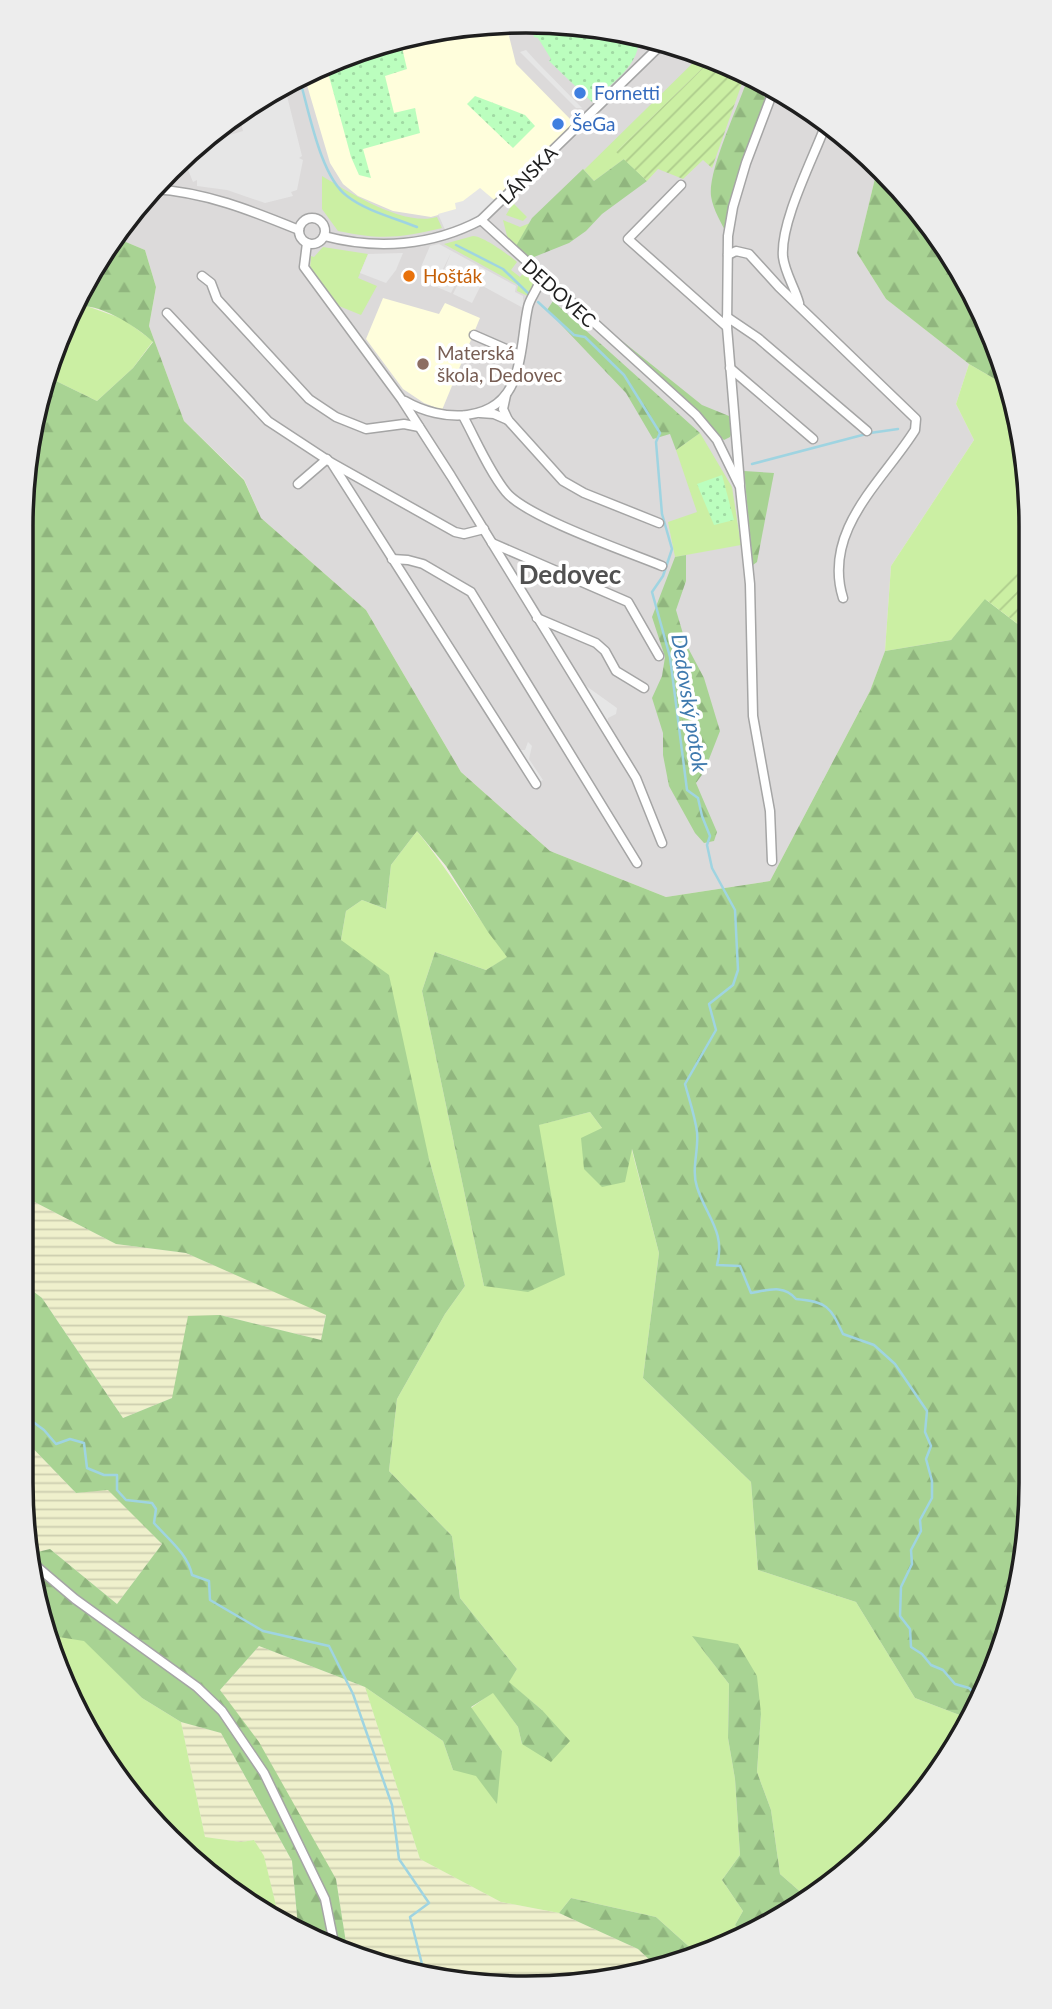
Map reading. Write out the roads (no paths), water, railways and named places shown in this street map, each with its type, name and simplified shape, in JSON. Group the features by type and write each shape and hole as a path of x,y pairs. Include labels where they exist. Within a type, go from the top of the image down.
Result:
{"street":[{"name":"LÁNSKA","path":"481,220 653,50"},
{"name":"DEDOVEC","path":"770,98 758,128 730,220 727,327 750,584 754,716 770,811 772,861"},
{"path":"799,304 784,265 783,245 788,220 823,133"},
{"path":"681,185 628,239 727,327"},
{"path":"166,190 218,199 299,230"},
{"path":"315,218 323,224 324,236 316,244 307,243 302,240 299,230 304,220 315,218"},
{"path":"324,236 359,243 408,243 447,234 481,220"},
{"name":"DEDOVEC","path":"481,220 696,415 717,440 740,487"},
{"path":"730,220 732,239 911,412 917,423 911,437 847,526 839,563 842,598"},
{"path":"307,243 304,267 402,400 484,529 636,778 662,843"},
{"path":"728,255 736,251 749,254"},
{"name":"DEDOVEC","path":"506,394 515,379 530,300 538,288 534,270"},
{"path":"202,276 211,283 217,299 319,408 366,429 404,424 419,427"},
{"path":"167,313 268,421 329,461 456,532 464,534 484,529"},
{"path":"727,317 758,338 867,431"},
{"path":"474,335 520,355"},
{"path":"730,368 813,439"},
{"path":"402,400 426,410 463,416 488,410 506,394"},
{"path":"506,394 503,409 508,420 563,481 584,493 659,523"},
{"path":"478,413 494,414 508,420"},
{"path":"463,416 507,493 516,500 556,522 662,566"},
{"path":"717,440 725,446 732,446 736,443 738,433"},
{"path":"298,484 329,461"},
{"path":"329,461 537,784"},
{"path":"349,491 354,483 362,480"},
{"path":"492,542 628,602 659,656"},
{"path":"392,559 408,559 423,564 471,592 637,863"},
{"path":"537,618 596,643 605,651 616,671 644,688"},
{"path":"42,1571 75,1599 197,1687 222,1712 264,1773 325,1899 333,1936"}],"waterway":[{"name":"Dedovský potok","path":"302,87 323,158 338,186 347,196 363,206 417,227"},
{"name":"Dedovský potok","path":"456,245 503,269 529,294"},
{"name":"Dedovský potok","path":"538,302 574,335 585,337 624,375 660,433 656,442 662,514 672,549 663,576 652,592 670,657 687,790 698,798 710,836 707,845 712,868 735,910 738,970 733,985 709,1004 716,1030 685,1084 697,1132 695,1180 717,1233 717,1265 740,1266 751,1293 781,1290 796,1299 826,1307 835,1317 843,1334 874,1345 895,1364 927,1411 925,1432 931,1446 926,1459 932,1481 932,1498 920,1520 921,1531 911,1550 912,1564 901,1587 900,1616 910,1629 911,1647 922,1654 931,1665 943,1670 955,1684 972,1691"},
{"path":"752,464 870,433 898,429"},
{"path":"33,1422 56,1444 70,1439 84,1443 87,1468 104,1475 117,1475 117,1490 126,1500 152,1503 156,1509 154,1523 182,1554 192,1575 209,1581 210,1600 263,1631 329,1646 353,1694 392,1805 399,1859 429,1903 410,1917 422,1964"}],"place":[{"name":"Fornetti","path":"580,93"},
{"name":"ŠeGa","path":"558,124"},
{"name":"Hošták","path":"409,276"},
{"name":"Materská škola, Dedovec","path":"423,364"}],"district":[{"name":"Dedovec","path":"570,575"}]}
